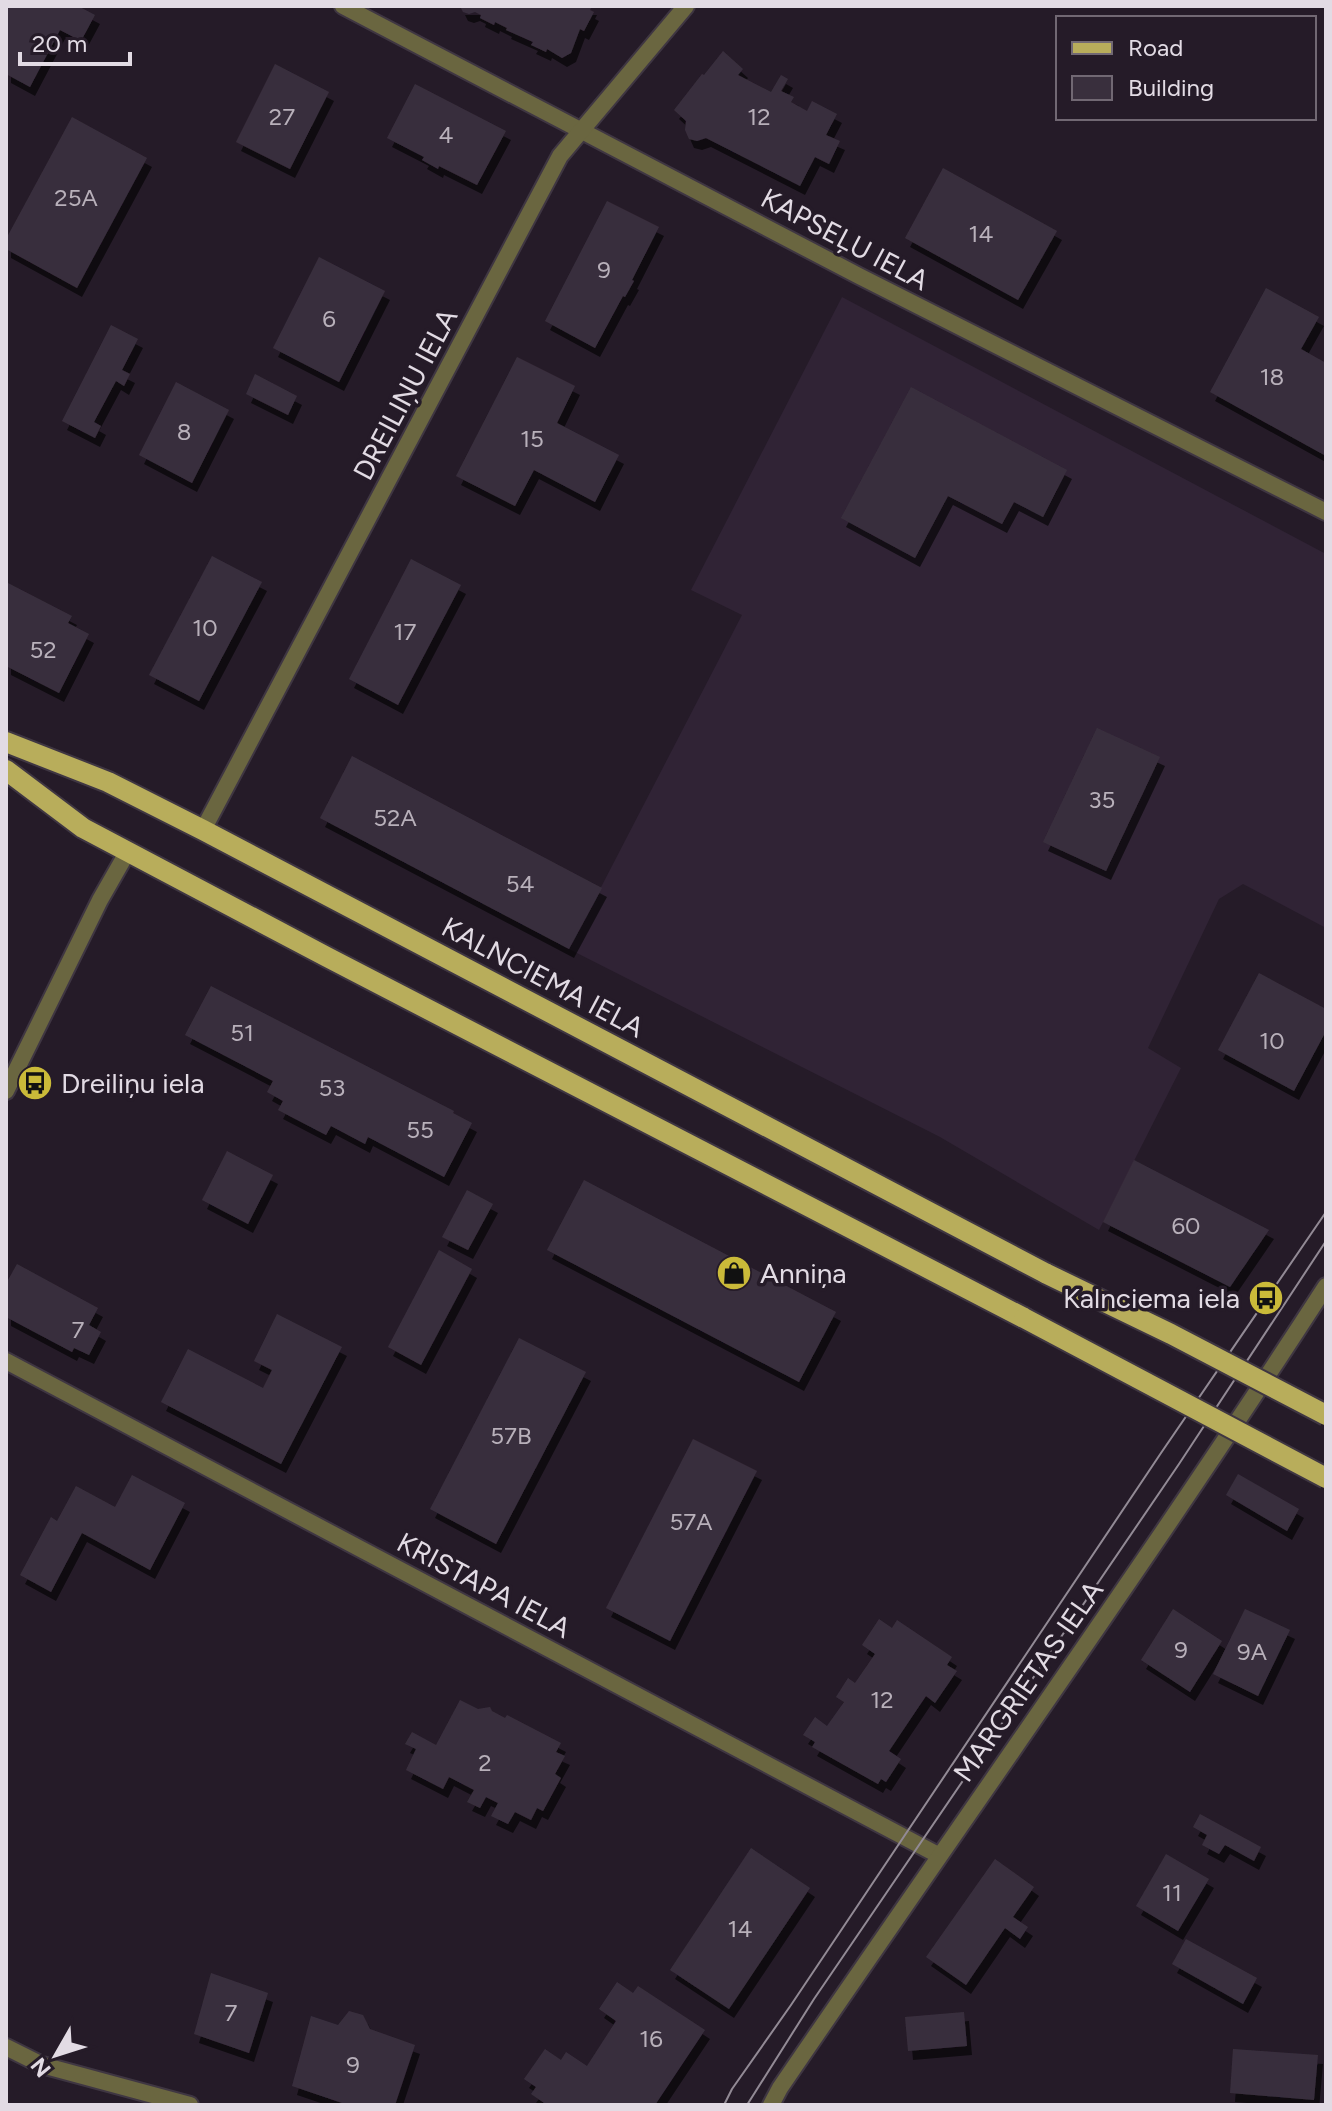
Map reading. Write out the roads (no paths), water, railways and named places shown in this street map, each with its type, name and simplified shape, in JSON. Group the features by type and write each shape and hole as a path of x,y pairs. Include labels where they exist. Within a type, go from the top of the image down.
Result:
{"main road":[{"name":"KALNCIEMA IELA","path":"6,742 108,782 203,830 1047,1274 1326,1415"},
{"path":"6,770 83,828 1326,1478"}],"street":[{"name":"KAPSEĻU IELA","path":"343,6 859,276 1326,512"},
{"name":"DREILIŅU IELA","path":"203,830 560,156 686,6"},
{"path":"6,1091 100,900 128,851"},
{"name":"MARGRIETAS IELA","path":"771,2105 938,1855 1192,1489 1326,1286"},
{"name":"KRISTAPA IELA","path":"6,1361 938,1855"},
{"path":"1267,1376 1326,1407"},
{"path":"6,2047 42,2065 190,2105"}],"tram line":[{"path":"724,2105 1326,1212"},
{"path":"747,2105 814,1999 1179,1464 1326,1241"}],"place":[{"name":"Dreiliņu iela","path":"35,1083"},
{"name":"Anniņa","path":"734,1273"},
{"name":"Kalnciema iela","path":"1266,1298"}]}
